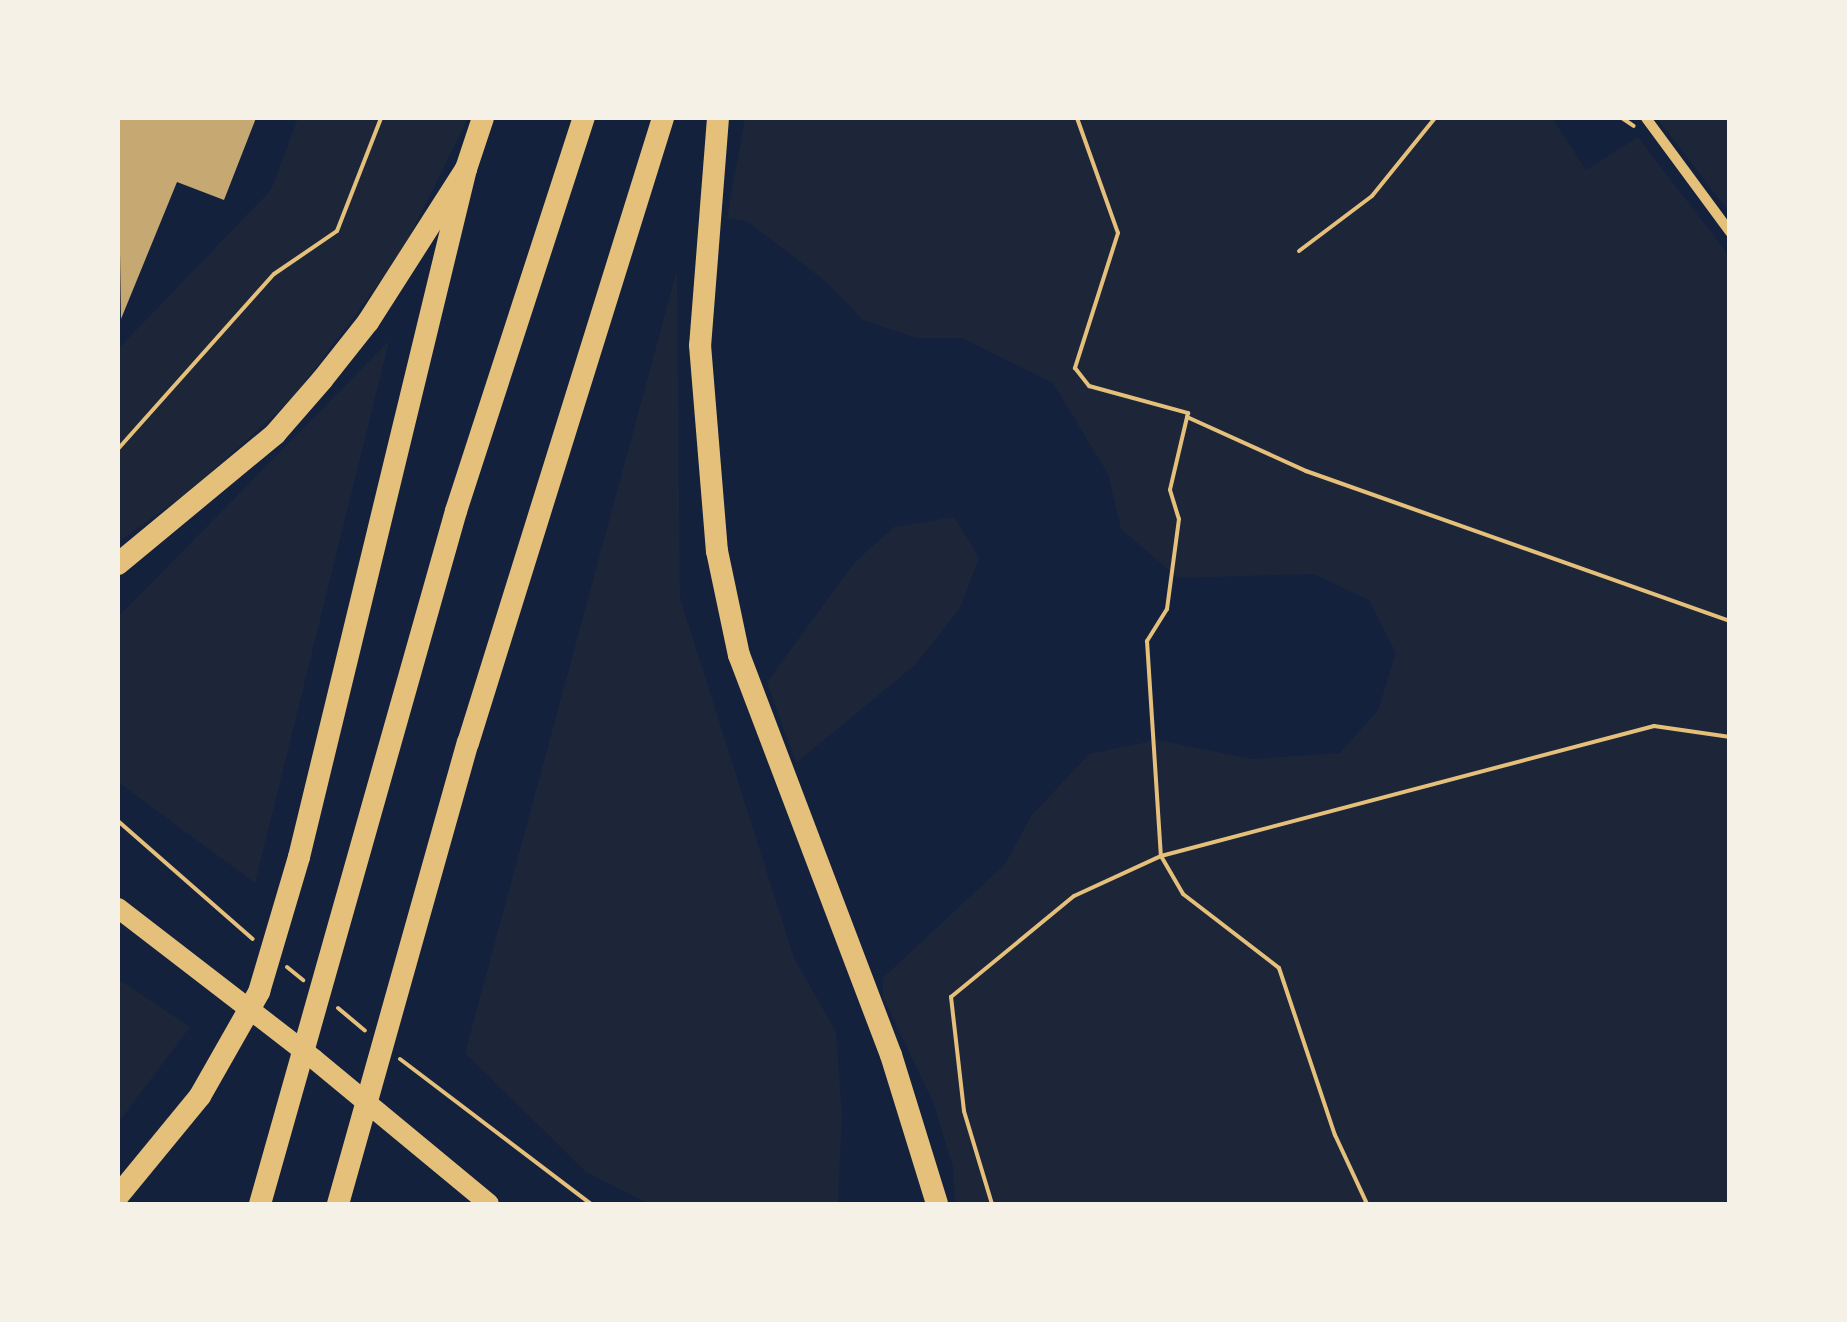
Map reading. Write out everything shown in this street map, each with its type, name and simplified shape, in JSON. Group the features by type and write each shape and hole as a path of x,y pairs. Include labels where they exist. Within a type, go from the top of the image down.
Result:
{"highway":[{"path":"118,1196 200,1096 244,1024 269,962 466,168 484,118"},
{"path":"260,1204 456,511 584,118"},
{"path":"338,1204 468,743 663,118"},
{"path":"718,118 700,346 717,551 740,655 891,1055 938,1204"},
{"path":"118,564 275,434 368,322 466,168"}],"main road":[{"path":"118,912 488,1204"}],"street":[{"path":"1646,118 1730,232"}],"path":[{"path":"118,449 274,274 337,231 380,118"},
{"path":"1077,118 1118,233 1075,368 1089,386 1188,417 1306,471 1730,621"},
{"path":"1299,252 1372,196 1436,118"},
{"path":"1188,417 1170,490 1180,519 1166,609 1147,642 1162,856 1182,894 1279,968 1335,1135 1367,1204"},
{"path":"992,1204 964,1110 951,997 1074,896 1162,856 1654,726 1730,737"},
{"path":"118,820 139,843"},
{"path":"524,1157 591,1204"}],"shaded area":[{"path":"298,118 468,118 401,254 293,398 190,491 118,542 118,349 271,190"},
{"path":"745,118 1552,118 1586,170 1638,137 1729,256 1729,1204 955,1204 953,1167 934,1104 883,997 883,978 1005,864 1032,815 1089,754 1157,740 1252,759 1340,753 1378,710 1396,653 1369,600 1314,574 1178,578 1121,529 1108,474 1053,383 962,338 916,338 863,320 825,281 747,221 727,218"},
{"path":"1657,118 1729,118 1729,212"},
{"path":"677,270 680,598 794,958 836,1032 842,1114 838,1204 650,1204 586,1172 465,1053"},
{"path":"389,341 255,883 118,782 118,617"},
{"path":"954,517 979,558 960,608 915,665 796,763 767,682 855,562 894,527"},
{"path":"118,979 190,1027 118,1123"}],"building":[{"path":"118,118 256,118 224,200 177,182 121,319"}]}
